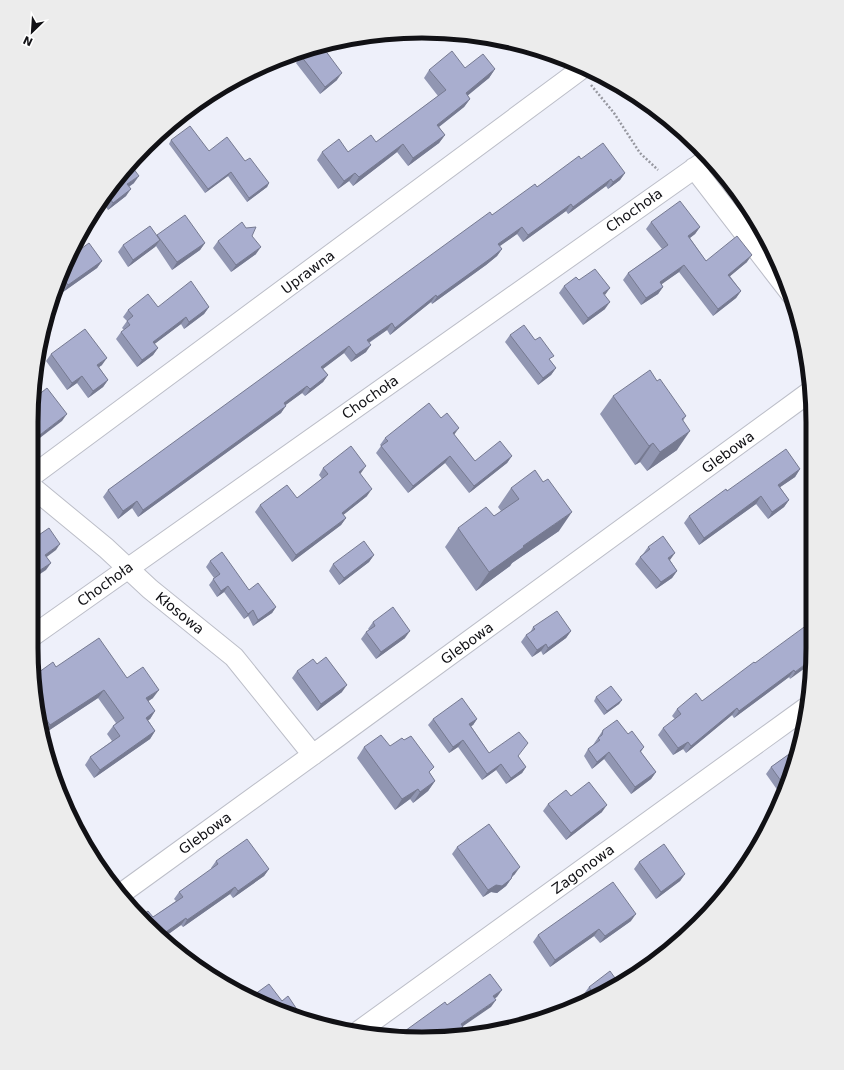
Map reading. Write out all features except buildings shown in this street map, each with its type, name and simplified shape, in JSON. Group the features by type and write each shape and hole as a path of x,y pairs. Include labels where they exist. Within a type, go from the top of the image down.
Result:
{"street":[{"name":"Uprawna","path":"38,472 578,71"},
{"name":"Chochoła","path":"38,633 702,163"},
{"path":"702,163 774,268"},
{"name":"Glebowa","path":"125,891 313,756 805,395"},
{"name":"Kłosowa","path":"38,492 150,588 234,657 313,756"},
{"name":"Zagonowa","path":"364,1028 801,711"}],"path":[{"path":"585,75 614,113 640,153 672,183"}]}
